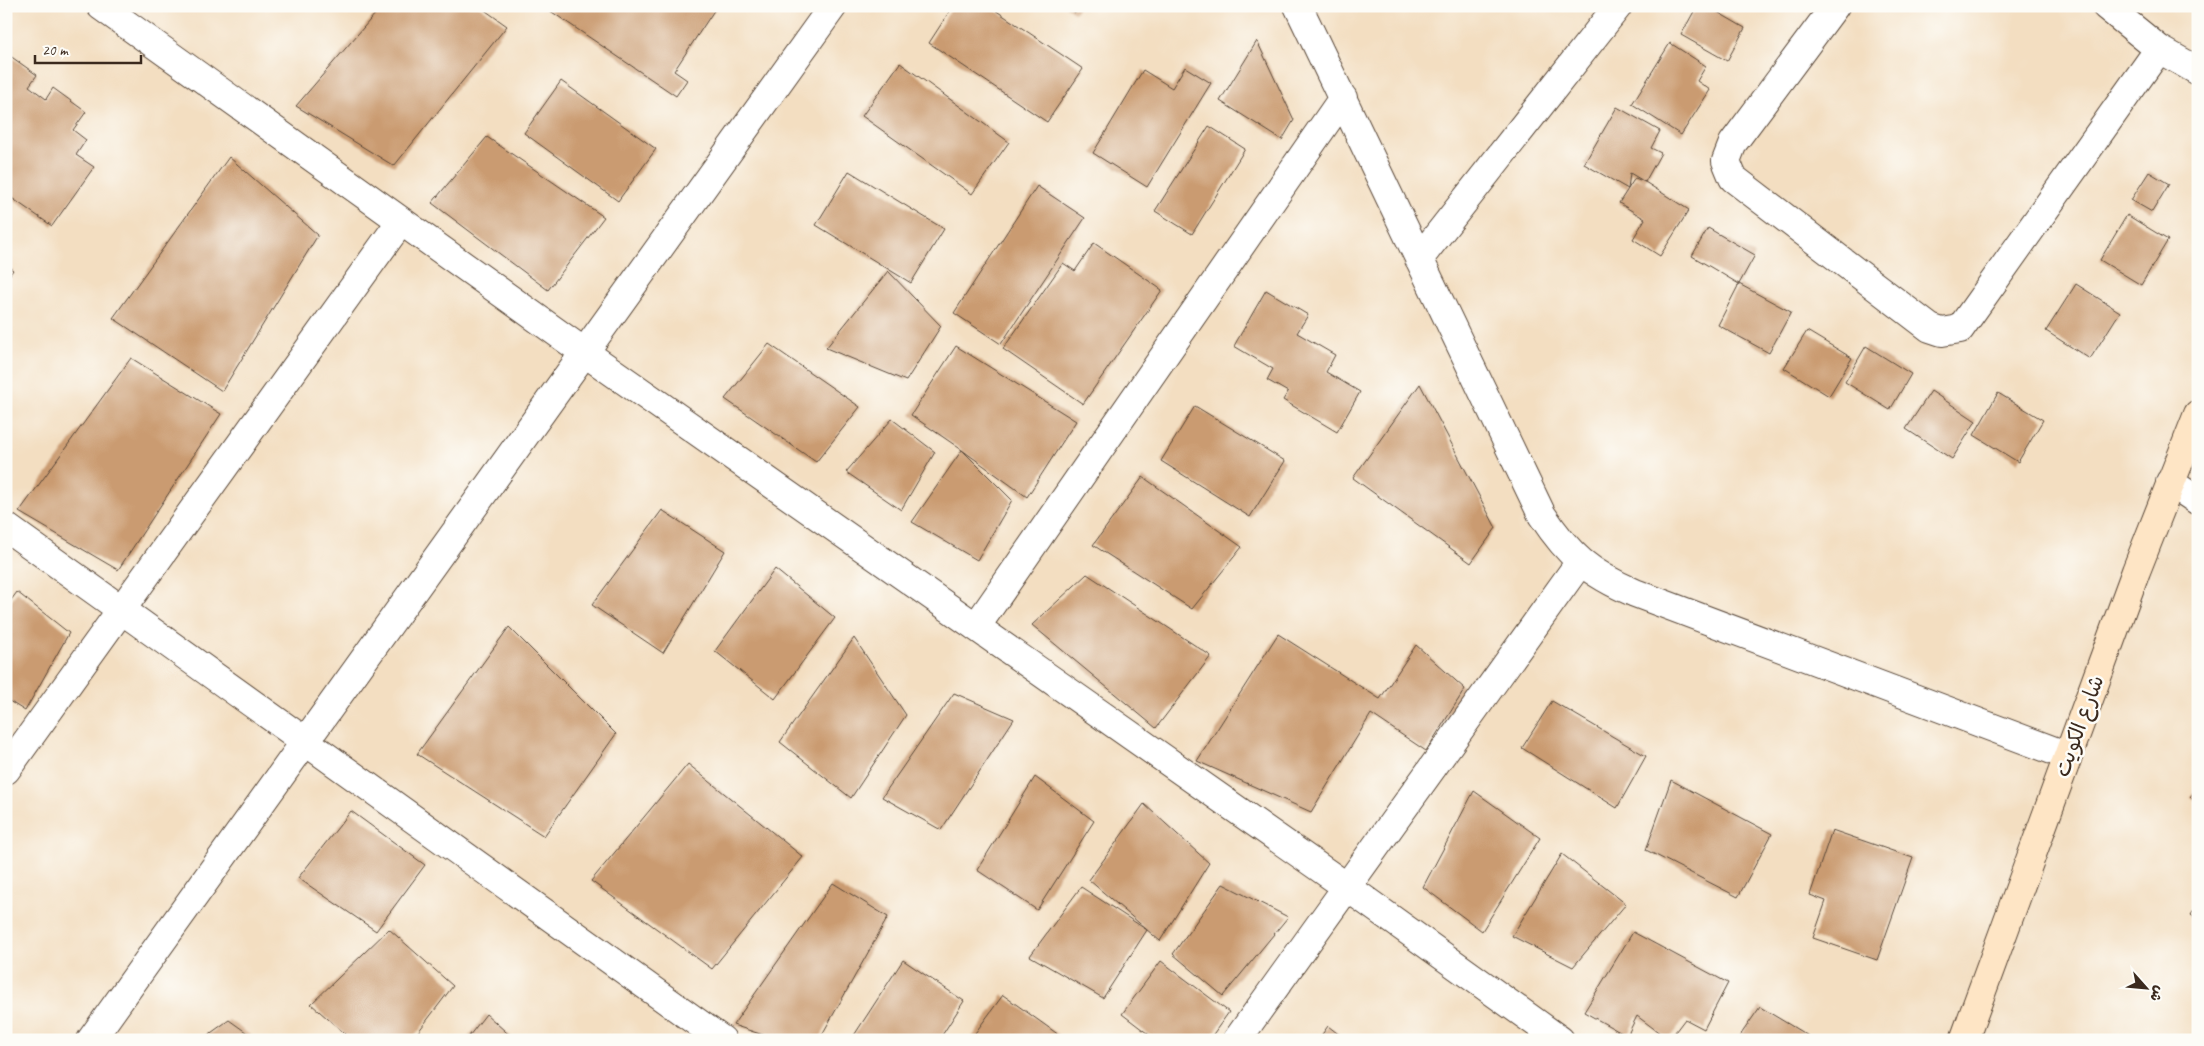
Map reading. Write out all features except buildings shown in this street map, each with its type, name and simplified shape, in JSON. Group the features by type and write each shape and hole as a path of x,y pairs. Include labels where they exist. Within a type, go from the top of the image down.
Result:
{"main road":[{"name":"شارع الكويت","path":"1964,1040 2170,482 2198,414"}],"street":[{"path":"101,6 584,352 1347,887 1560,1040"},
{"path":"90,1040 833,6"},
{"path":"1298,6 1542,515 1560,542 1580,562 1608,581 1635,593 2068,756"},
{"path":"1419,259 1618,6"},
{"path":"1835,6 1733,143 1726,161 1733,178 1930,328 1942,332 1960,329 2159,48"},
{"path":"2106,6 2159,48 2198,71"},
{"path":"976,627 1343,98"},
{"path":"6,770 401,221"},
{"path":"2170,482 2198,501"},
{"path":"6,527 722,1040"},
{"path":"1237,1040 1580,562"}]}
